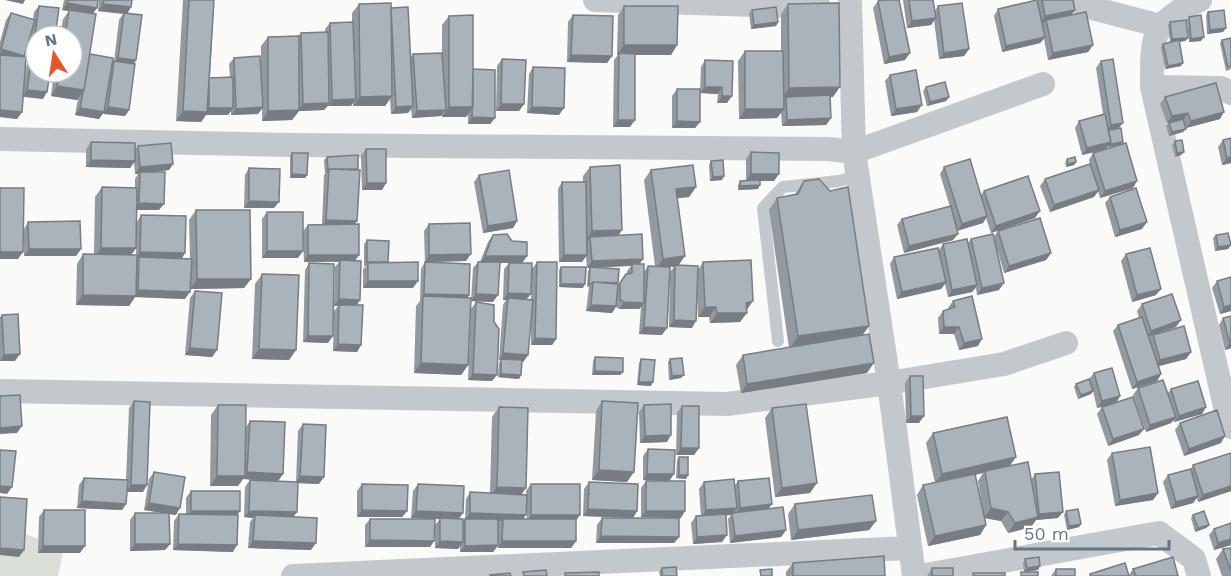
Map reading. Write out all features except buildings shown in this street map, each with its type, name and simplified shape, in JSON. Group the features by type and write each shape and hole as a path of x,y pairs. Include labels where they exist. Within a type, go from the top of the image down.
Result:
{"street":[{"path":"595,0 850,4 854,152 889,383 909,548 916,576 1159,533 1194,559 1199,576"},
{"path":"1200,0 1175,12 1161,26 1152,46 1152,87 1231,427"},
{"path":"1084,6 1161,26"},
{"path":"0,139 291,145 828,149 854,152 1043,84"},
{"path":"1152,87 1221,88 1231,93"},
{"path":"0,391 727,404 889,383 1004,364 1066,344"},
{"path":"293,576 909,548"}],"lane":[{"path":"778,341 763,208 783,187 839,181 858,176"}],"shaded area":[{"path":"0,525 64,548 58,576 0,576"}]}
